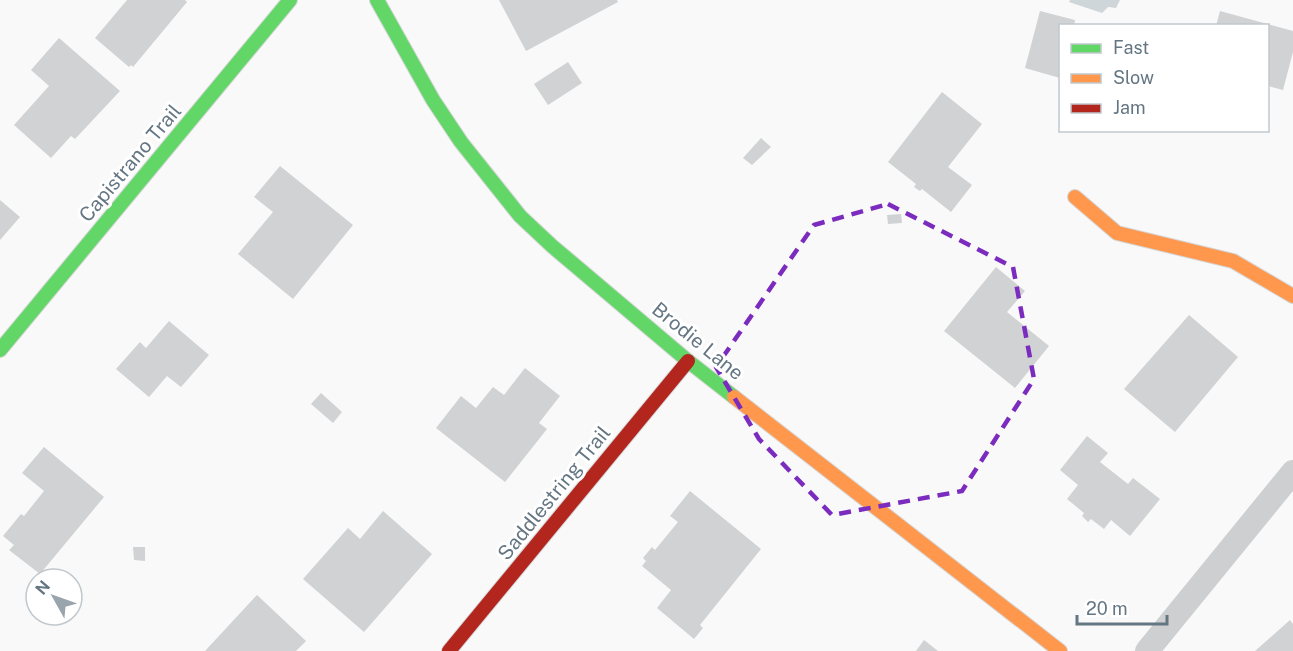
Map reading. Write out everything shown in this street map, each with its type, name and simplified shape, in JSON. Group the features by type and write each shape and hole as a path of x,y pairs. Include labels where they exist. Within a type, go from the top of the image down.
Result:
{"street":[{"name":"Capistrano Trail","path":"0,350 290,0"},
{"name":"Brodie Lane","path":"377,0 433,100 461,142 520,216 552,246 688,361 1060,651"},
{"path":"1075,197 1118,233 1233,261 1293,296"},
{"name":"Saddlestring Trail","path":"449,651 688,361"},
{"path":"1148,651 1293,472"}],"highlighted area":[{"path":"888,204 1013,267 1034,379 962,491 832,515 759,439 716,367 814,225"}],"shaded area":[{"path":"1070,0 1120,0 1116,8 1108,7 1102,13 1069,2"}],"building":[{"path":"127,0 185,0 187,2 133,67 131,65 129,67 95,38"},
{"path":"499,0 617,0 618,2 526,51"},
{"path":"1040,11 1075,20 1074,24 1059,24 1059,78 1025,68"},
{"path":"1220,11 1267,24 1217,24"},
{"path":"1269,24 1293,31 1293,52 1283,90 1269,86"},
{"path":"59,38 120,91 75,139 71,136 51,158 14,125 49,86 31,70"},
{"path":"568,62 582,83 548,105 534,84"},
{"path":"942,92 982,124 948,167 972,185 951,212 922,189 920,191 914,187 916,184 888,162"},
{"path":"761,138 771,147 752,165 743,158"},
{"path":"280,166 353,225 293,299 238,254 273,212 254,197"},
{"path":"0,200 20,217 0,240"},
{"path":"901,214 902,223 888,224 887,215"},
{"path":"996,267 1025,291 1007,312 1049,346 1015,388 944,331"},
{"path":"1189,315 1238,357 1175,432 1124,389"},
{"path":"169,321 209,355 181,387 167,376 149,397 116,369 140,342 146,348"},
{"path":"525,368 560,396 539,423 547,429 505,482 436,428 461,396 476,408 493,387 504,395"},
{"path":"321,393 342,412 333,423 311,404"},
{"path":"1087,436 1108,453 1100,462 1128,484 1133,478 1160,499 1130,536 1111,520 1104,529 1091,519 1088,522 1082,516 1084,513 1067,499 1078,485 1060,470"},
{"path":"44,447 104,497 46,567 31,567 9,550 14,545 3,536 21,514 24,516 44,491 22,473"},
{"path":"690,491 761,549 700,625 703,628 694,639 657,608 671,590 642,566 646,561 643,558 652,547 655,550 678,522 670,516"},
{"path":"383,511 432,554 364,632 303,579 348,528 360,539"},
{"path":"133,547 145,547 145,561 134,560"},
{"path":"257,595 306,641 296,651 205,651"},
{"path":"1290,620 1293,624 1293,651 1255,651"},
{"path":"924,640 938,651 916,651"}],"traffic: fast":[{"path":"0,350 290,0"},
{"path":"377,0 433,100 461,142 520,216 552,246 734,397"}],"traffic: slow":[{"path":"1075,197 1117,233 1233,261 1293,296"},
{"path":"734,397 1060,651"}],"traffic: jam":[{"path":"449,651 688,361"}]}
